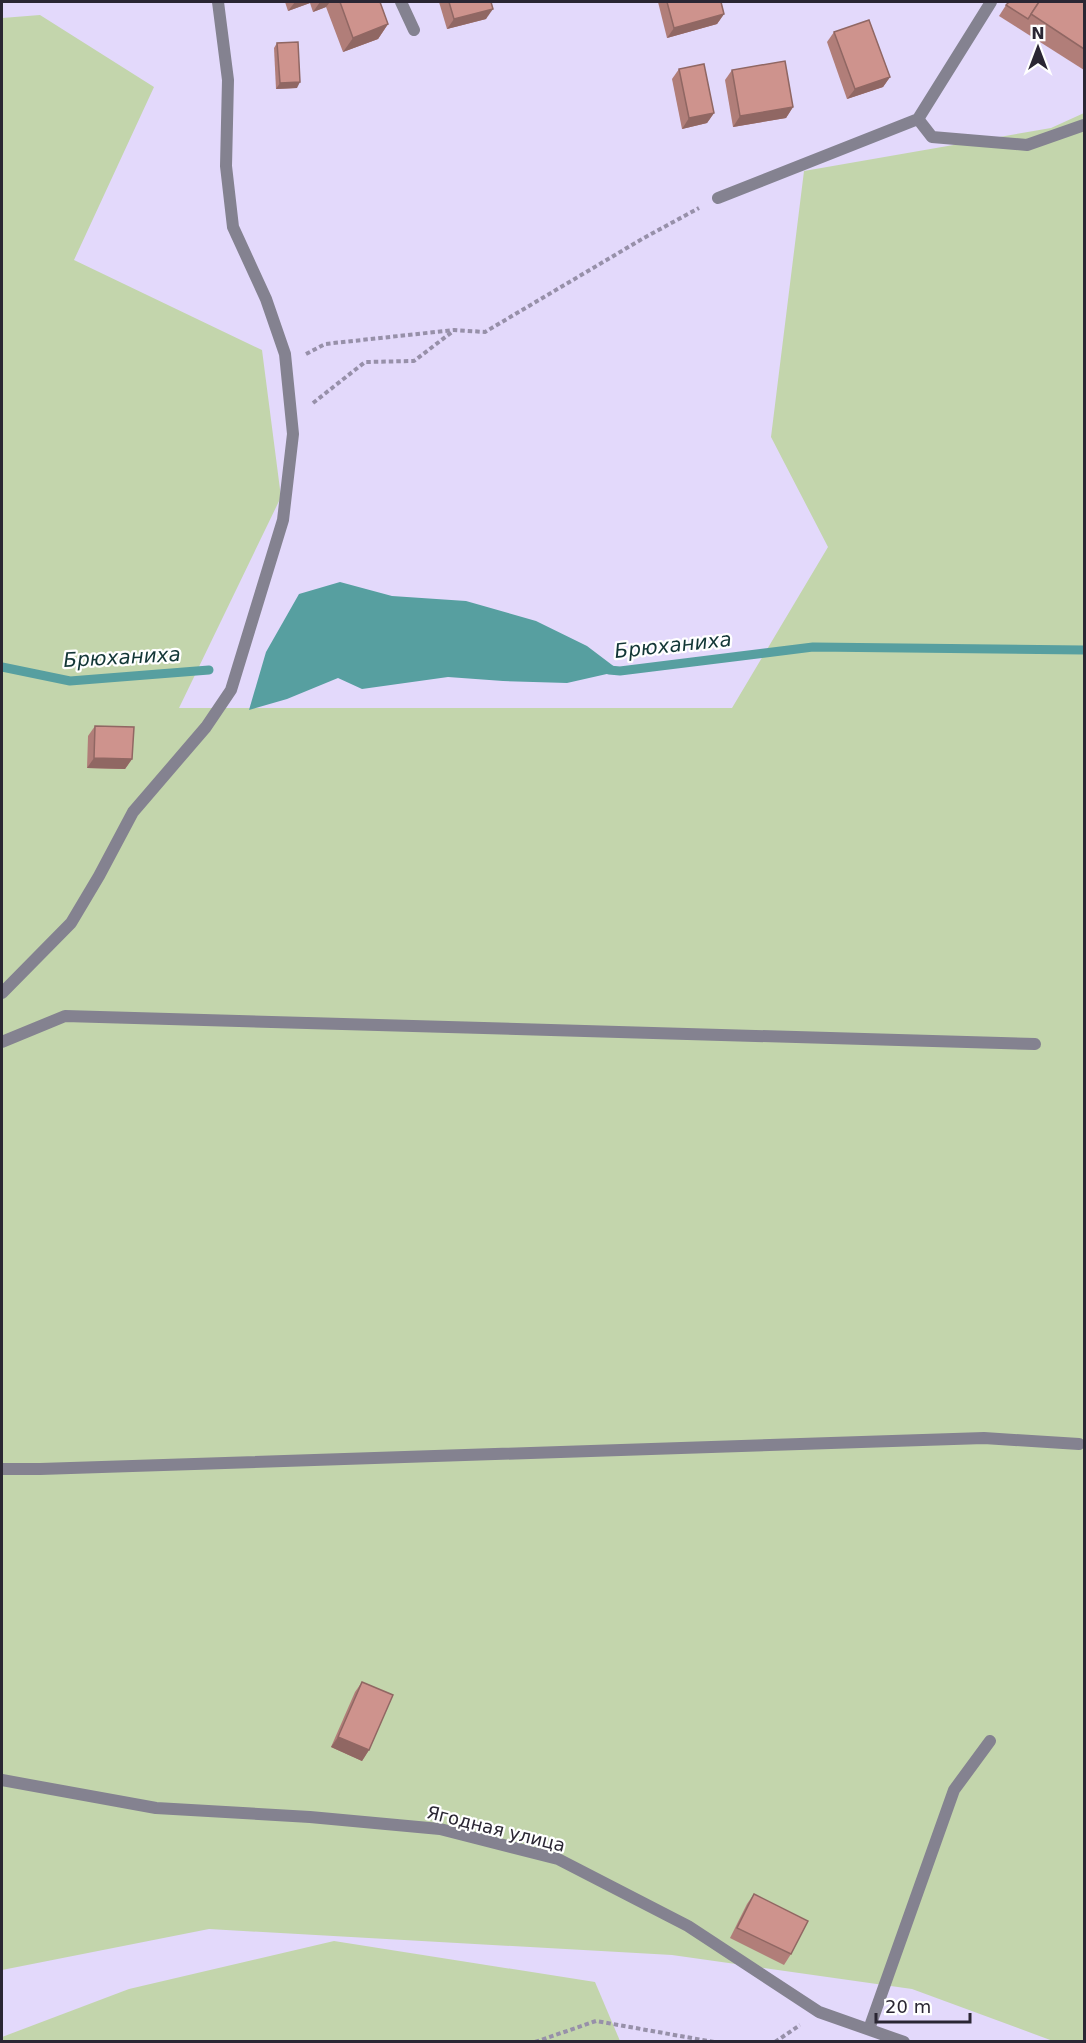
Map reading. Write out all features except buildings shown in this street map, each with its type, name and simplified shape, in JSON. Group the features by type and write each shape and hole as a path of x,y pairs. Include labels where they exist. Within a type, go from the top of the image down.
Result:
{"street":[{"path":"2,993 71,923 133,812 206,727 231,690 283,520 293,434 287,365 266,299 233,227 226,166 228,80 218,2"},
{"path":"401,2 414,30"},
{"path":"718,198 918,119 991,2"},
{"path":"918,119 932,136 1027,145 1084,125"},
{"path":"2,1042 65,1016 1035,1044"},
{"path":"2,1469 984,1438 1079,1444"},
{"path":"869,2029 954,1791 990,1741"},
{"name":"Ягодная улица","path":"2,1780 156,1808 310,1817 440,1829 558,1859 688,1926 819,2012 904,2042"}],"path":[{"path":"287,365 325,344 454,330 485,332 642,238 718,198"},
{"path":"292,422 339,381 365,362 414,361 454,330"},
{"path":"535,2042 596,2021 714,2042"}],"shaded area":[{"path":"40,15 154,87 74,260 262,350 281,497 179,708 732,708 828,547 771,437 804,171 1051,128 1084,113 1084,2041 1053,2041 912,1989 672,1955 209,1929 2,1970 2,18"},
{"path":"340,582 392,596 466,601 536,621 587,646 620,671 567,683 448,677 362,689 338,678 287,699 249,710 266,652 299,594"},
{"path":"334,1941 595,1982 620,2041 2,2041 2,2037 129,1989"}],"waterway":[{"name":"Брюханиха","path":"609,670 620,671 813,647 1084,650"},
{"name":"Брюханиха","path":"2,667 70,681 209,670"}]}
